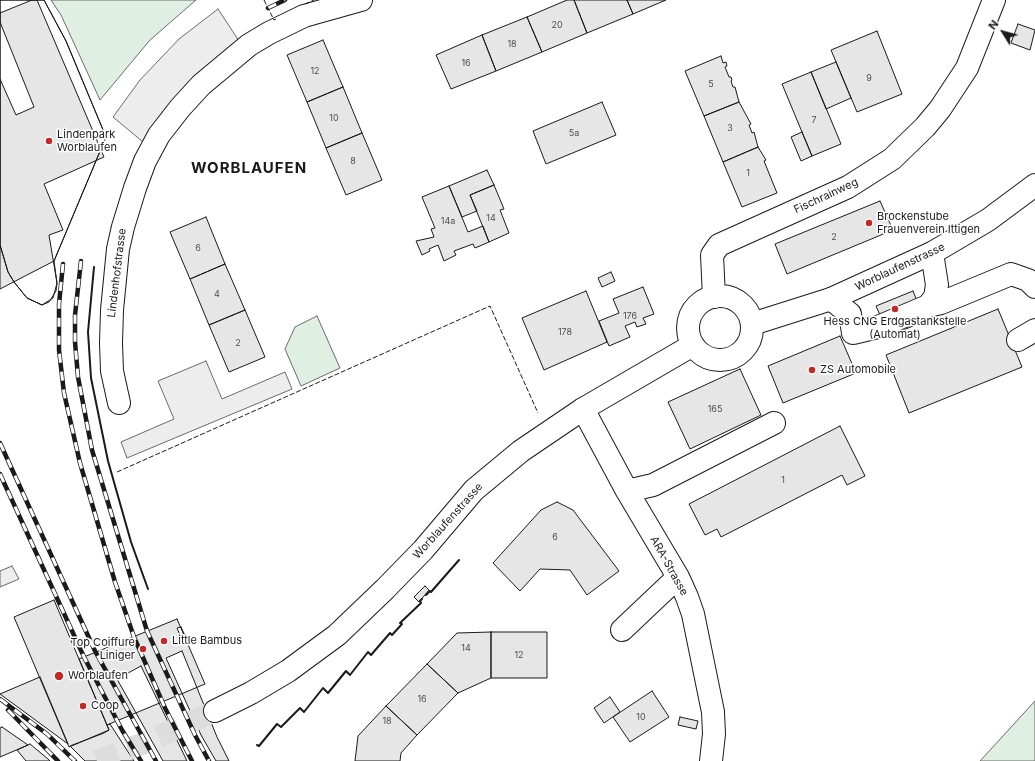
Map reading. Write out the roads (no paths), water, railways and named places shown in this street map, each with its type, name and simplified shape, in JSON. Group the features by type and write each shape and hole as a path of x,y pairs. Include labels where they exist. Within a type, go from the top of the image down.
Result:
{"street":[{"name":"Lindenhofstrasse","path":"119,403 115,386 111,349 112,310 117,257 123,227 135,188 145,161 159,135 180,108 201,85 249,45 269,33 304,16 361,0"},
{"name":"Fischrainweg","path":"714,296 712,255 719,245 848,187 892,159 925,127 940,109 967,68 994,0"},
{"name":"Worblaufenstrasse","path":"752,324 831,299 932,253 988,220 1035,184"},
{"path":"928,306 935,297 937,285 932,253"},
{"path":"831,299 850,314 853,333 878,327 1011,274 1028,280 1035,287"},
{"path":"714,296 726,296 737,300 746,309 752,324 750,341 746,348 733,358 721,360 710,358 698,350 693,344 689,332 690,318 700,303 714,296"},
{"name":"Worblaufenstrasse","path":"215,711 251,693 288,671 337,635 423,550 474,490 521,451 583,409 693,344"},
{"name":"ARA-Strasse","path":"583,409 627,491 678,577 693,614 713,712 714,734 712,761"},
{"path":"627,491 652,485 774,423"},
{"path":"622,630 678,577"}],"tunnel":[{"path":"97,761 144,743 215,711"}],"railway":[{"path":"268,8 285,0"},
{"path":"81,261 75,315 75,342 78,377 92,450 147,631 195,735 209,761"},
{"path":"63,264 59,304 59,350 64,393 80,463 115,582 134,637 165,708 192,761"},
{"path":"0,443 95,651 156,761"},
{"path":"0,474 84,657 122,730 141,761"},
{"path":"0,699 47,734 75,761"},
{"path":"8,710 58,761"}],"place":[{"name":"Lindenpark Worblaufen","path":"49,141"},
{"name":"Brockenstube Frauenverein Ittigen","path":"869,223"},
{"name":"Hess CNG Erdgastankstelle (Automat)","path":"895,309"},
{"name":"ZS Automobile","path":"812,370"},
{"name":"Little Bambus","path":"164,641"},
{"name":"Top Coiffure Liniger","path":"143,649"},
{"name":"Worblaufen","path":"59,676"},
{"name":"Coop","path":"83,706"}],"district":[{"name":"WORBLAUFEN","path":"249,168"}]}
